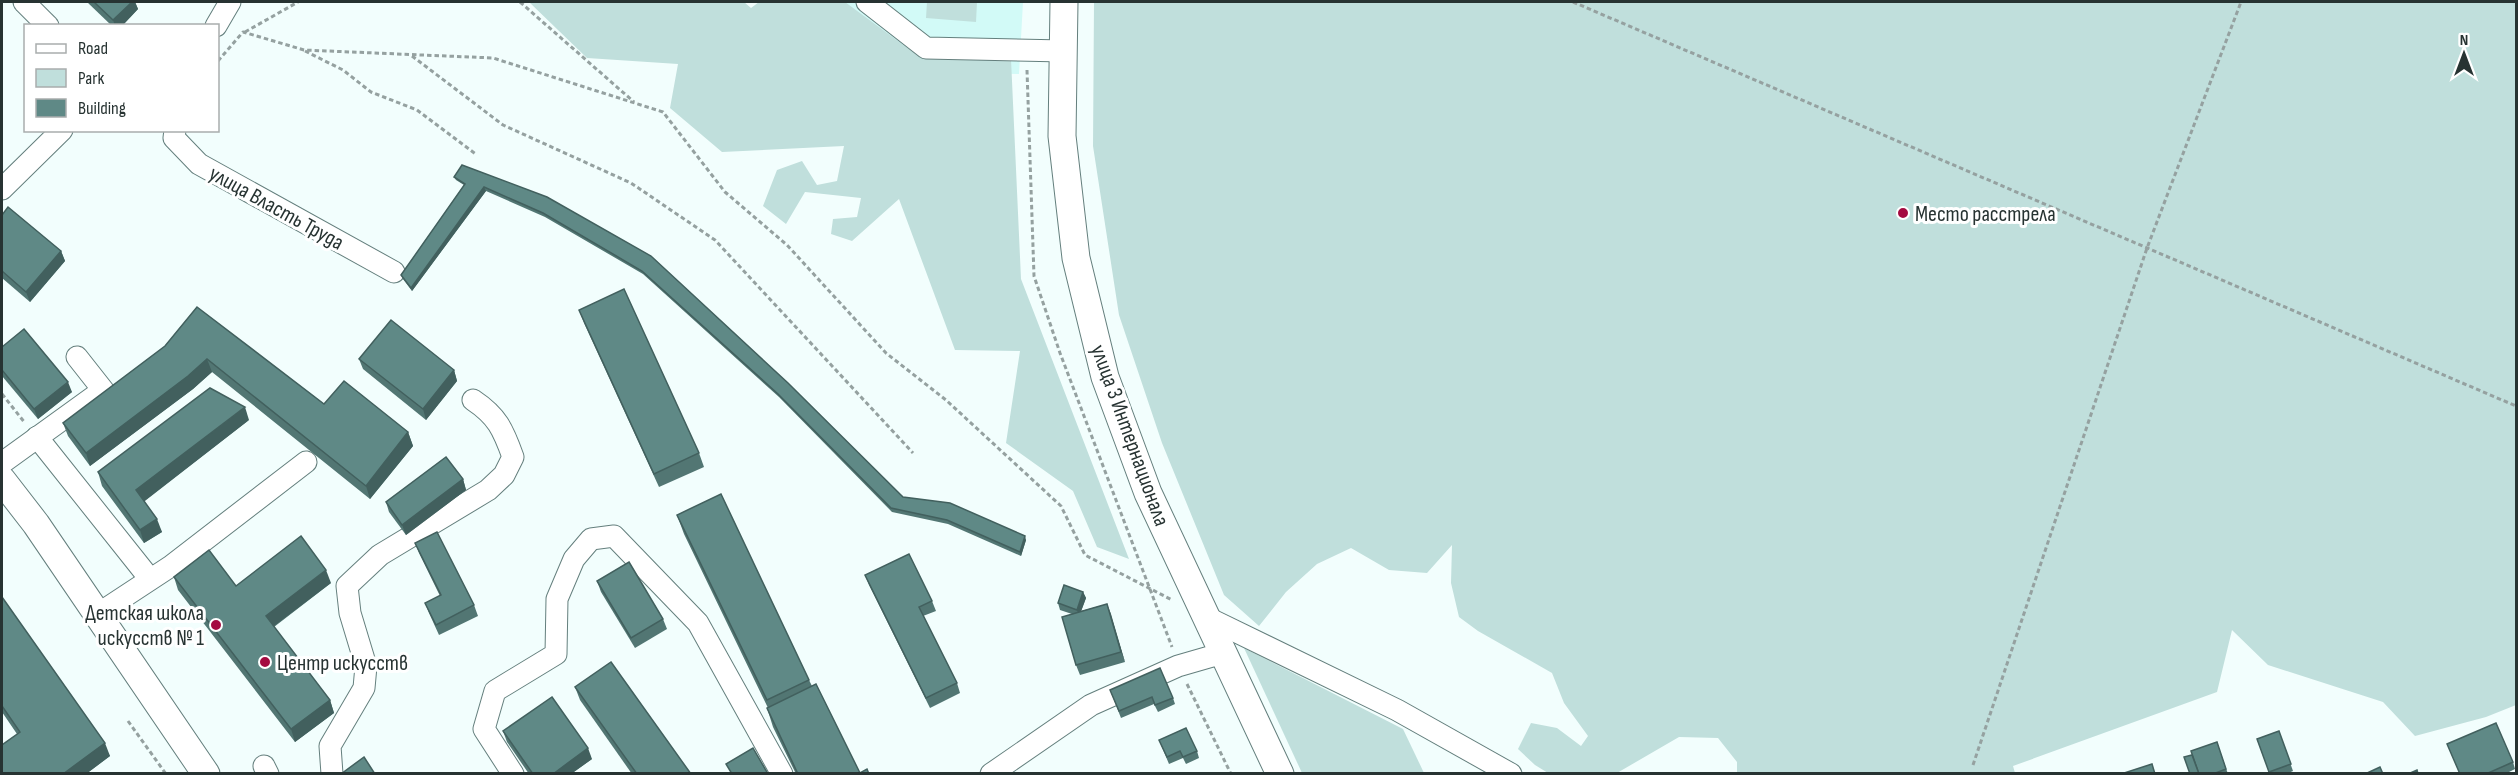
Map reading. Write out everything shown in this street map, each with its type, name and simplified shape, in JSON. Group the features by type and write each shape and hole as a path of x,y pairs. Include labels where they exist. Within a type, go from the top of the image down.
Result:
{"main road":[{"name":"улица 3 Интернационала","path":"1064,2 1062,136 1076,258 1105,377 1148,493 1280,774"},
{"path":"2,480 36,524 206,774"}],"street":[{"path":"24,2 46,24"},
{"path":"217,24 230,2"},
{"path":"867,2 926,48 1064,51"},
{"path":"2,189 60,132"},
{"name":"улица Власть Труда","path":"175,132 174,138 199,164 394,272"},
{"path":"2,463 103,390 77,357"},
{"path":"332,774 330,746 364,688 366,666 350,613 347,586 381,555 488,490 504,476 513,457 506,438 491,412 473,400"},
{"path":"37,437 150,579"},
{"path":"98,614 171,566 306,462"},
{"path":"513,774 484,729 495,691 556,654 557,599 574,559 591,539 604,536 614,536 698,623 782,774"},
{"path":"1206,617 1397,710 1511,774"},
{"path":"991,774 1091,705 1178,666 1223,653"}],"path":[{"path":"219,60 243,32 298,2"},
{"path":"520,2 636,103"},
{"path":"1573,2 2517,406"},
{"path":"1973,765 2147,248 2241,2"},
{"path":"243,32 304,50 343,70 371,92 417,110 477,155"},
{"path":"304,50 493,58 663,112 725,192 787,245 886,353 946,400 1061,506 1085,555 1206,617"},
{"path":"411,54 502,125 631,183 715,240 914,453"},
{"path":"2,394 37,437"},
{"path":"128,721 166,774"}],"shaded area":[{"path":"819,2 1023,2 1019,74 908,72"}],"green space":[{"path":"529,2 744,2 751,8 759,2 845,2 921,58 1011,59 1021,279 1129,559 1097,547 1073,491 1006,443 1020,351 955,350 899,199 852,241 831,234 833,219 857,217 861,198 805,192 786,224 763,206 777,170 802,161 817,185 837,181 844,146 722,152 670,108 678,64 587,58"},
{"path":"927,2 977,2 976,22 926,18"},
{"path":"1094,2 2516,2 2516,705 2486,717 2415,736 2383,702 2268,665 2232,630 2217,692 2013,766 2015,773 1737,773 1737,762 1718,738 1679,737 1617,773 1548,773 1535,765 1518,749 1531,723 1557,728 1581,746 1588,736 1564,703 1552,673 1478,631 1459,617 1451,583 1452,545 1427,573 1389,570 1351,548 1317,564 1286,592 1259,626 1224,595 1162,443 1119,315 1093,146"},
{"path":"1244,648 1403,729 1424,773 1302,773"}],"building":[{"path":"94,2 132,2 113,20"},
{"path":"462,165 547,197 651,256 788,383 903,497 950,503 1025,536 1020,552 947,520 891,508 778,394 642,271 543,213 484,187 411,288 401,275 465,184 454,177"},
{"path":"8,207 61,251 26,292 2,271 2,215"},
{"path":"624,289 699,453 654,474 579,310"},
{"path":"197,307 324,404 344,381 408,432 366,486 207,359 86,453 63,423 165,346"},
{"path":"391,320 454,370 423,409 359,359"},
{"path":"24,329 68,382 34,409 2,370 2,347"},
{"path":"210,388 245,407 136,490 157,519 140,530 98,472"},
{"path":"446,457 463,479 402,525 386,502"},
{"path":"721,494 809,680 767,700 677,515"},
{"path":"437,532 474,605 436,625 425,603 441,595 415,543"},
{"name":"Центр искусств","path":"301,536 326,570 266,616 330,700 291,729 174,577 209,550 236,586"},
{"path":"909,554 932,601 919,607 957,683 926,698 865,575"},
{"path":"629,562 663,619 631,638 597,581"},
{"path":"1064,585 1083,592 1077,610 1058,603"},
{"path":"2,597 105,743 63,774 2,774 2,745 20,732 2,706"},
{"path":"1107,604 1121,652 1076,665 1062,617"},
{"path":"611,662 691,774 637,774 575,687"},
{"path":"1160,668 1173,698 1155,705 1152,697 1119,711 1110,690"},
{"path":"816,684 860,773 867,769 869,774 798,774 767,708"},
{"path":"552,697 588,748 553,774 533,774 503,731"},
{"path":"2496,723 2513,762 2486,774 2460,774 2447,744"},
{"path":"1186,728 1197,751 1183,757 1180,751 1167,757 1159,740"},
{"path":"2279,731 2291,764 2269,772 2257,739"},
{"path":"2217,742 2226,769 2213,774 2199,774 2191,751"},
{"path":"753,748 768,774 732,774 726,764"},
{"path":"2192,755 2199,774 2190,774 2184,757"},
{"path":"364,757 375,774 341,774"},
{"path":"2152,764 2155,774 2124,774 2124,773"},
{"path":"2380,767 2383,774 2365,774"}],"place":[{"name":"Место расстрела","path":"1903,213"},
{"name":"Детская школа искусств № 1","path":"216,625"},
{"name":"Центр искусств","path":"265,662"}]}
